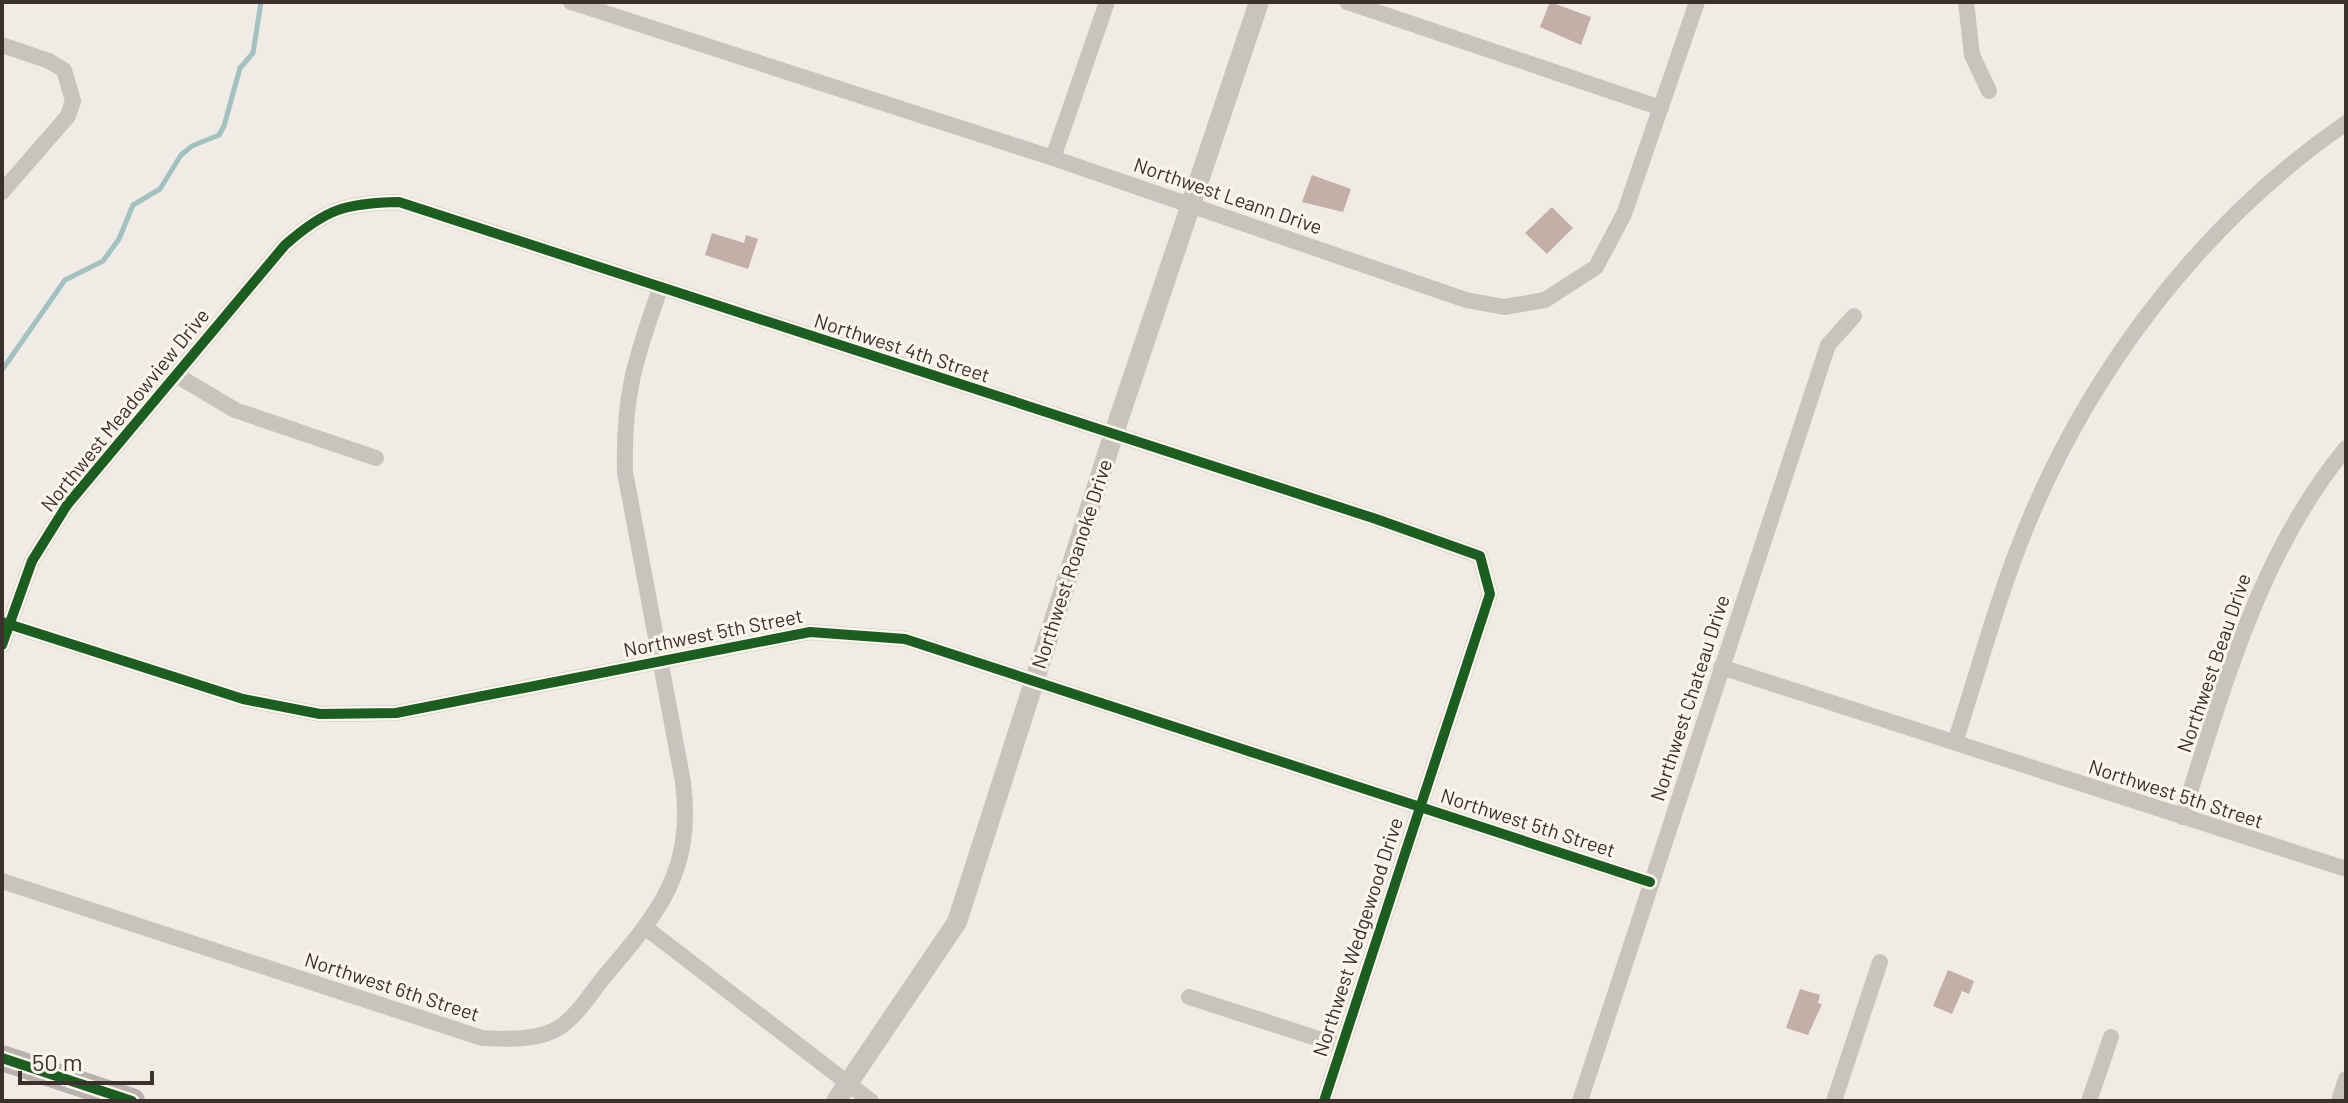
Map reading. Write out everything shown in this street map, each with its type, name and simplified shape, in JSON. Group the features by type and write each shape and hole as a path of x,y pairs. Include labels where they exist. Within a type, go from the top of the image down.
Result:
{"main road":[{"path":"2,1058 132,1101"}],"street":[{"name":"Northwest Leann Drive","path":"571,2 1053,158 1466,300 1504,307 1545,300 1596,267 1624,214 1697,2"},
{"path":"1053,158 1107,2"},
{"name":"Northwest Roanoke Drive","path":"836,1101 957,922 1113,436 1259,2"},
{"path":"1347,2 1661,108"},
{"path":"1966,2 1972,55 1989,91"},
{"path":"2,45 49,61 64,70 73,101 68,116 2,192"},
{"path":"1955,742 2017,550 2055,466 2117,354 2180,275 2236,213 2300,154 2346,123"},
{"name":"Northwest 4th Street","path":"313,220 355,202 399,202 1376,519 1480,556"},
{"name":"Northwest Meadowview Drive","path":"2,645 6,623 32,561 67,505 285,245 313,220"},
{"name":"Northwest 6th Street","path":"2,881 482,1038 519,1039 559,1028 646,928 677,875 687,816 625,472 624,421 632,370 660,289"},
{"name":"Northwest Chateau Drive","path":"1580,1101 1828,345 1854,316"},
{"path":"176,375 235,410 376,458"},
{"name":"Northwest Beau Drive","path":"2182,817 2246,621 2274,555 2319,481 2346,448"},
{"name":"Northwest Wedgewood Drive","path":"1324,1101 1490,594 1480,556"},
{"name":"Northwest 5th Street","path":"6,623 243,699 320,714 396,713 810,632 905,639 1650,882"},
{"name":"Northwest 5th Street","path":"1721,667 2346,869"},
{"path":"646,928 871,1101"},
{"path":"1834,1101 1880,962"},
{"path":"1189,997 1341,1046"},
{"path":"2089,1101 2111,1037"},
{"path":"2339,1101 2346,1079"}],"building":[{"path":"1550,2 1591,17 1581,45 1540,27"},
{"path":"1312,175 1351,189 1343,212 1302,202"},
{"path":"1552,207 1573,228 1547,254 1525,233"},
{"path":"712,233 744,243 746,235 758,239 748,269 705,255"},
{"path":"1948,970 1974,981 1969,994 1962,991 1952,1014 1933,1006"},
{"path":"1800,989 1820,995 1818,1003 1822,1004 1808,1035 1786,1028"}],"waterway":[{"path":"2,370 65,280 103,261 119,239 133,205 160,189 181,155 192,146 219,135 240,68 253,53 261,2"}],"cycle path":[{"path":"2,645 32,561 67,505 285,245 325,216 364,204 399,202 1376,519 1480,556 1490,594 1324,1101"},
{"path":"2,622 243,699 320,714 396,713 810,632 905,639 1650,882"},
{"path":"2,1058 132,1101"}]}
